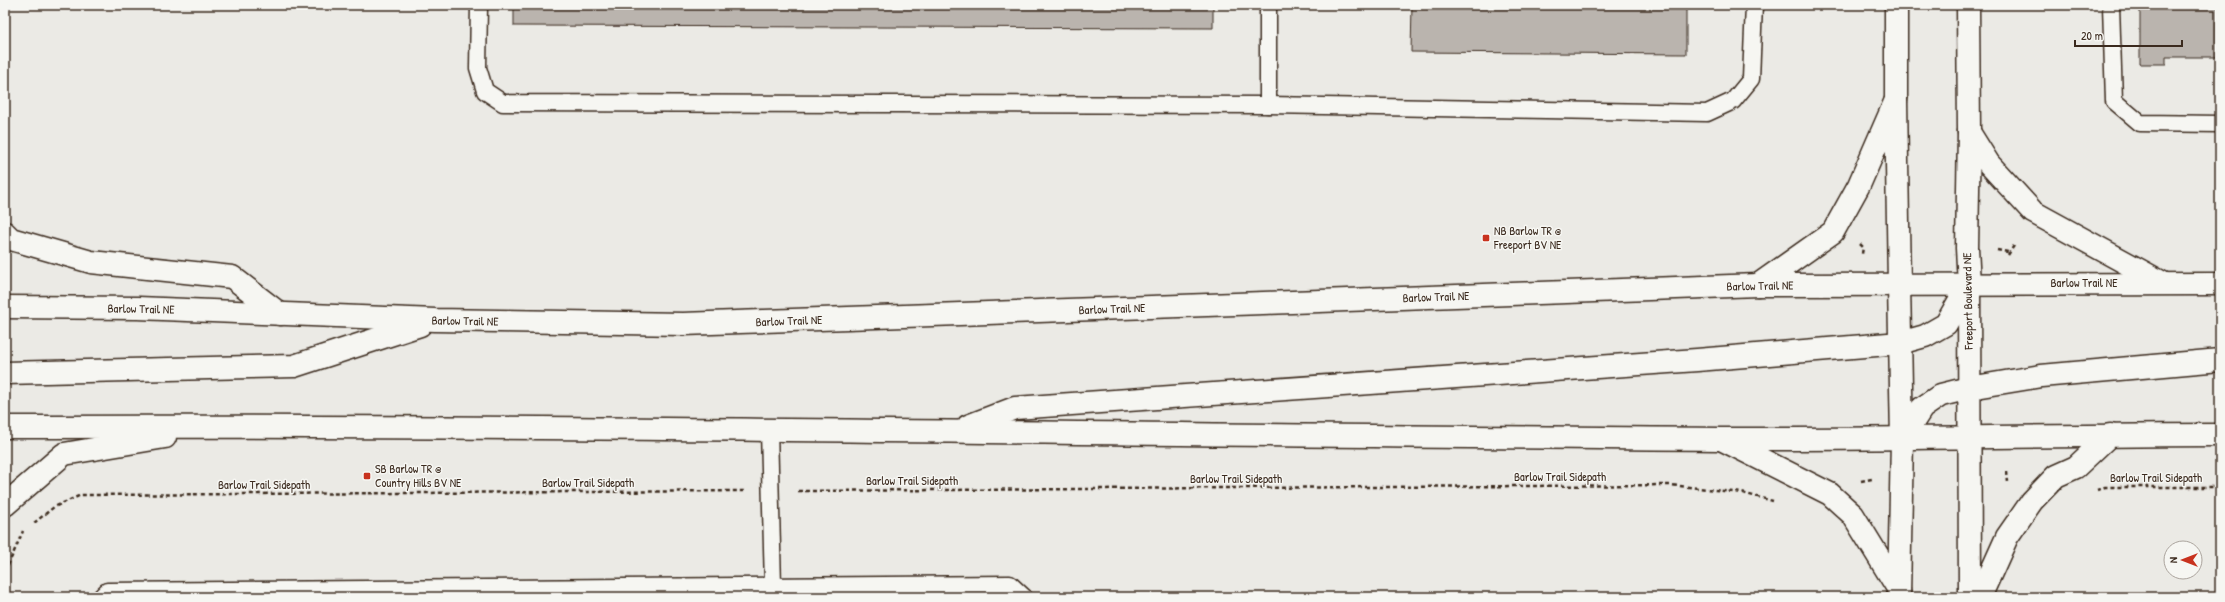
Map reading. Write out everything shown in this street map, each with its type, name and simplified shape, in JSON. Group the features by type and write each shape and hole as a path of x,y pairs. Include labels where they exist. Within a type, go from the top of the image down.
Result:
{"main road":[{"path":"1896,5 1896,100 1902,439 1899,594"},
{"name":"Freeport Boulevard NE","path":"1968,5 1969,132 1967,248 1969,284 1970,597"},
{"path":"1758,285 1833,232 1859,185 1896,100"},
{"path":"1969,132 1990,164 2033,212 2162,283"},
{"path":"5,233 11,239 91,262 232,277 280,314"},
{"path":"956,430 1015,408 1697,360 1900,344 1925,336 1946,324 1969,284"},
{"name":"Barlow Trail NE","path":"5,307 138,308 435,320 683,324 1758,285 2220,284"},
{"path":"5,373 294,366 435,320"},
{"path":"1902,439 1922,408 1941,395 1969,388 2041,376 2220,360"},
{"path":"5,427 232,426 956,430 1720,439 1902,439 2110,435 2220,435"},
{"path":"5,505 64,454 232,426"},
{"path":"1980,597 2007,537 2032,501 2056,476 2076,467 2110,435"},
{"path":"1720,439 1830,494 1853,515 1899,594"}],"lane":[{"path":"479,5 478,68 485,91 503,103 1268,105 1707,113 1733,101 1751,79 1754,5"},
{"path":"1268,5 1268,105"},
{"path":"2111,5 2114,101 2140,123 2220,124"},
{"path":"769,430 773,586"},
{"path":"101,597 107,591 549,592 773,586 816,591 1010,584 1024,597"}],"path":[{"path":"1994,249 2008,252 2015,244"},
{"path":"2007,471 2008,484"},
{"path":"1855,482 1878,478"},
{"name":"Barlow Trail Sidepath","path":"5,578 6,570 22,532 54,507 81,495 1671,485 1742,492 1780,503"},
{"name":"Barlow Trail Sidepath","path":"2091,492 2105,487 2220,487"}],"building":[{"path":"514,5 1213,5 1213,28 514,26"},
{"path":"1412,5 1686,5 1686,54 1411,52"},
{"path":"2140,5 2220,5 2220,57 2166,57 2166,64 2140,64"}],"place":[{"name":"NB Barlow TR @ Freeport BV NE","path":"1486,238"},
{"name":"SB Barlow TR @ Country Hills BV NE","path":"367,476"}]}
